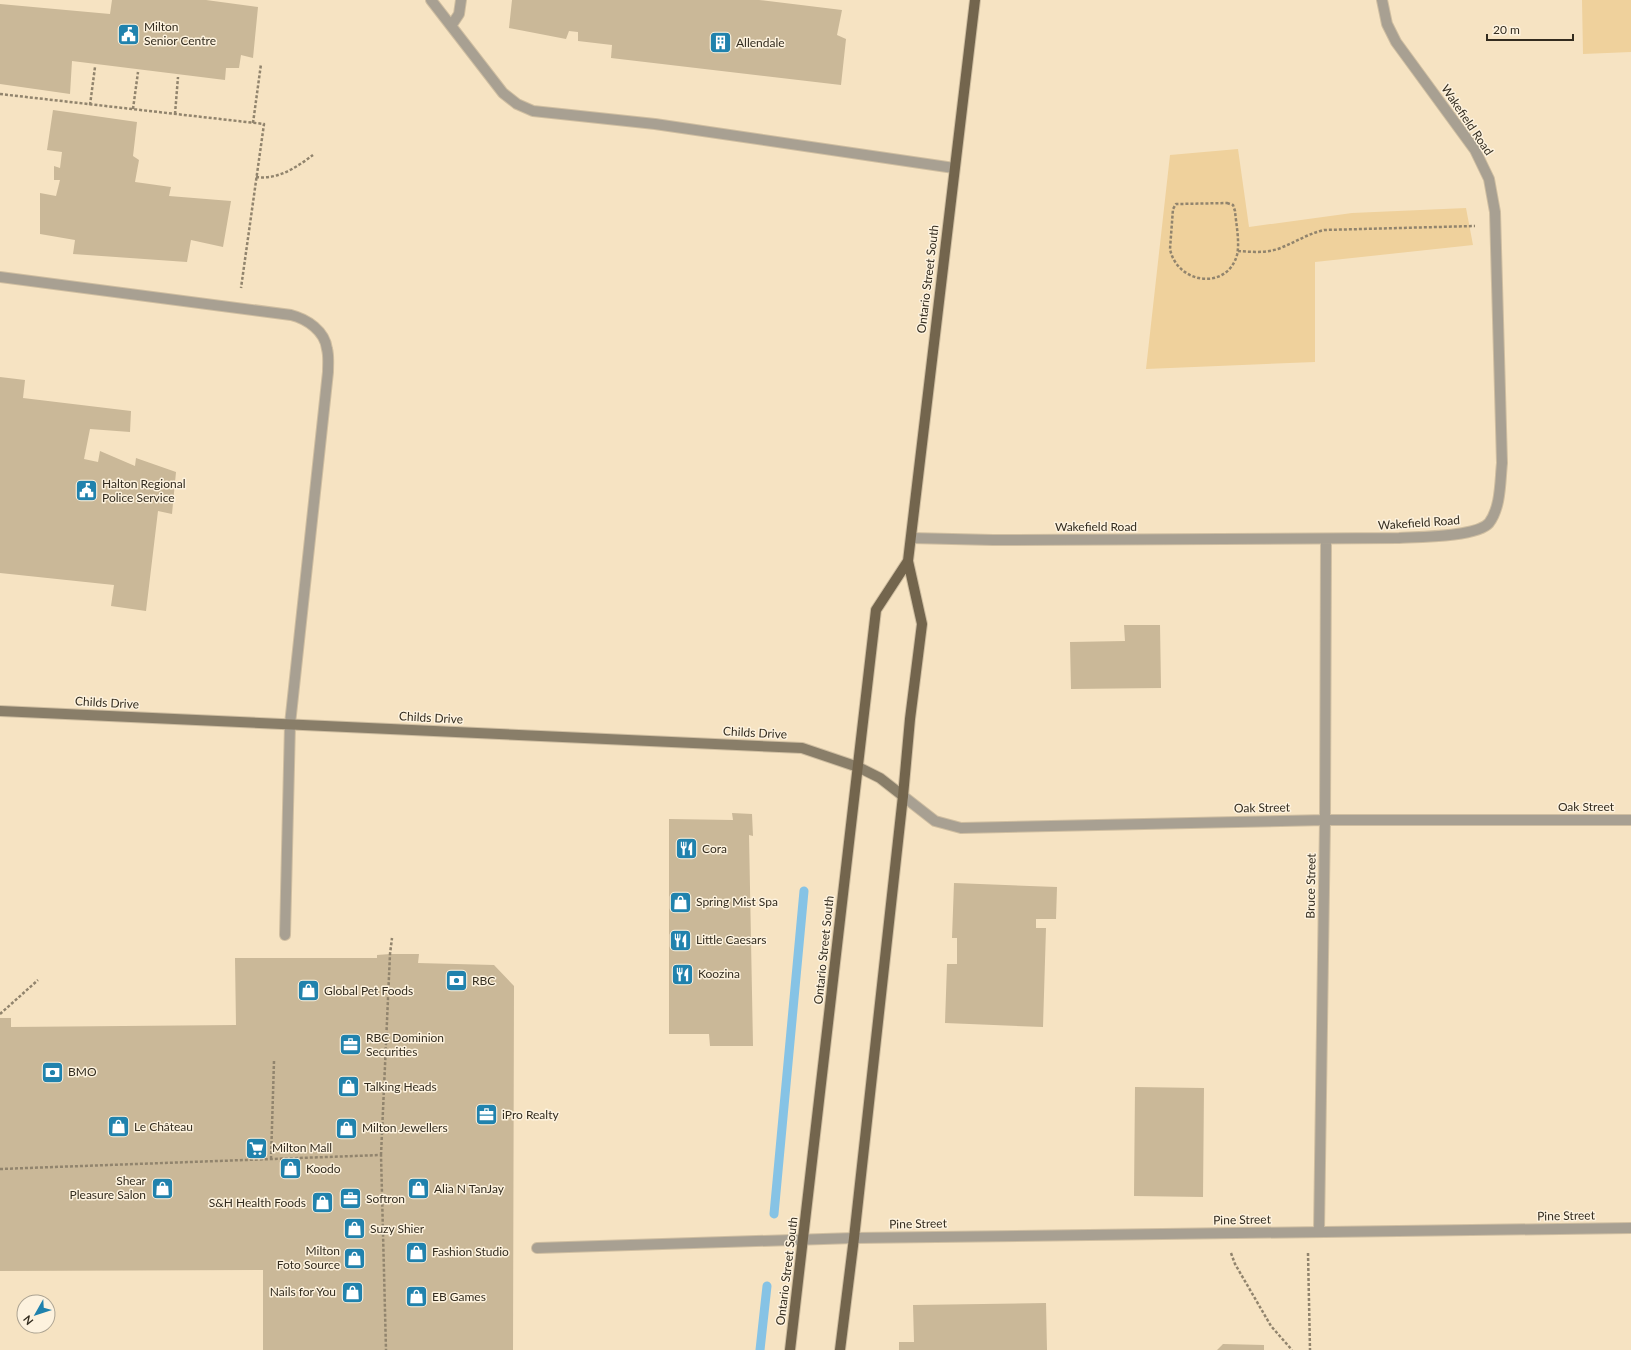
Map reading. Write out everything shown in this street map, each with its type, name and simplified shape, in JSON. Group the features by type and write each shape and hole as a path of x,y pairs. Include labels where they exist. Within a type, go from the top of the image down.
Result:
{"main road":[{"name":"Ontario Street South","path":"840,1350 854,1238 903,796 910,719 922,624 908,561 975,0"},
{"name":"Ontario Street South","path":"790,1350 876,610 908,561"}],"street":[{"path":"432,0 503,93 517,104 533,111 655,124 954,168"},
{"path":"451,26 459,14 461,0"},
{"name":"Wakefield Road","path":"911,538 993,540 1326,540 1399,538 1458,534 1475,531 1488,524 1494,513 1499,497 1502,463 1495,225 1489,179 1474,150 1396,42 1387,24 1382,0"},
{"path":"0,277 291,315 304,318 318,330 328,348 328,372 290,724 285,935"},
{"name":"Bruce Street","path":"1319,1232 1325,820 1326,540"},
{"name":"Childs Drive","path":"0,711 802,748 858,767 880,778 903,796"},
{"name":"Oak Street","path":"903,796 935,821 961,828 1325,820 1631,820"},
{"name":"Pine Street","path":"537,1248 854,1238 1631,1228"}],"path":[{"path":"253,123 261,64"},
{"path":"90,105 95,67"},
{"path":"133,109 138,72"},
{"path":"175,114 178,77"},
{"path":"0,94 264,124 238,308"},
{"path":"256,177 264,178 294,169 313,154"},
{"path":"1227,203 1233,205 1235,211 1238,251 1232,265 1228,270 1218,276 1201,279 1185,273 1176,265 1170,249 1174,206 1179,204 1227,203"},
{"path":"1238,251 1271,251 1305,235 1324,230 1495,225"},
{"path":"386,1350 381,1156 392,938"},
{"path":"0,1014 38,980"},
{"path":"271,1159 274,1061"},
{"path":"0,1169 381,1156"},
{"path":"1307,1232 1310,1350"},
{"path":"1224,1233 1235,1264 1271,1326 1292,1350"}],"shaded area":[{"path":"1582,0 1631,0 1631,52 1583,54"},
{"path":"1238,149 1249,227 1352,213 1466,208 1473,245 1315,262 1315,362 1146,369 1170,155"}],"building":[{"name":"Milton Senior Centre","path":"112,0 206,0 258,7 253,58 241,55 239,68 226,68 225,80 72,61 70,94 0,84 0,4 110,14"},
{"name":"Allendale","path":"512,0 759,0 842,10 837,35 846,39 841,85 611,58 612,45 578,41 578,32 569,31 566,39 509,28"},
{"path":"53,110 137,122 133,156 139,160 135,182 171,187 169,196 231,201 223,247 191,240 187,262 73,254 75,240 40,234 40,193 56,196 60,180 54,180 54,166 60,168 62,152 47,150"},
{"name":"Halton Regional Police Service","path":"0,377 25,380 23,398 131,411 130,432 90,429 84,459 98,462 100,451 135,466 136,458 176,472 172,514 158,511 146,611 111,606 114,585 0,573"},
{"path":"1124,625 1160,625 1161,688 1071,689 1070,642 1125,641"},
{"path":"732,813 752,814 753,836 749,835 753,1046 710,1046 709,1034 669,1034 669,819 733,820"},
{"path":"954,883 1057,887 1056,919 1036,919 1036,928 1046,928 1043,1027 945,1023 947,964 957,964 957,938 952,938"},
{"name":"Milton Mall","path":"419,954 418,963 494,965 514,986 513,1350 263,1350 263,1270 0,1271 0,1018 11,1018 11,1027 236,1025 235,958 377,958 377,955"},
{"path":"1135,1087 1204,1088 1203,1197 1134,1196"},
{"path":"1046,1303 1047,1350 899,1350 899,1342 914,1342 913,1305"},
{"path":"1223,1344 1264,1345 1264,1350 1217,1350"}],"waterway":[{"path":"774,1214 804,891"},
{"path":"760,1350 767,1286"}],"place":[{"name":"Milton Senior Centre","path":"128,34"},
{"name":"Allendale","path":"720,43"},
{"name":"Halton Regional Police Service","path":"87,491"},
{"name":"Cora","path":"686,849"},
{"name":"Spring Mist Spa","path":"681,902"},
{"name":"Little Caesars","path":"680,940"},
{"name":"Koozina","path":"683,974"},
{"name":"RBC","path":"456,981"},
{"name":"Global Pet Foods","path":"309,991"},
{"name":"RBC Dominion Securities","path":"351,1045"},
{"name":"BMO","path":"53,1072"},
{"name":"Talking Heads","path":"348,1087"},
{"name":"iPro Realty","path":"486,1115"},
{"name":"Le Château","path":"119,1127"},
{"name":"Milton Jewellers","path":"346,1128"},
{"name":"Milton Mall","path":"257,1148"},
{"name":"Koodo","path":"291,1169"},
{"name":"Shear Pleasure Salon","path":"162,1188"},
{"name":"Alia N TanJay","path":"419,1189"},
{"name":"Softron","path":"350,1199"},
{"name":"S&H Health Foods","path":"322,1203"},
{"name":"Suzy Shier","path":"354,1229"},
{"name":"Fashion Studio","path":"417,1252"},
{"name":"Milton Foto Source","path":"355,1258"},
{"name":"Nails for You","path":"352,1292"},
{"name":"EB Games","path":"417,1297"}]}
